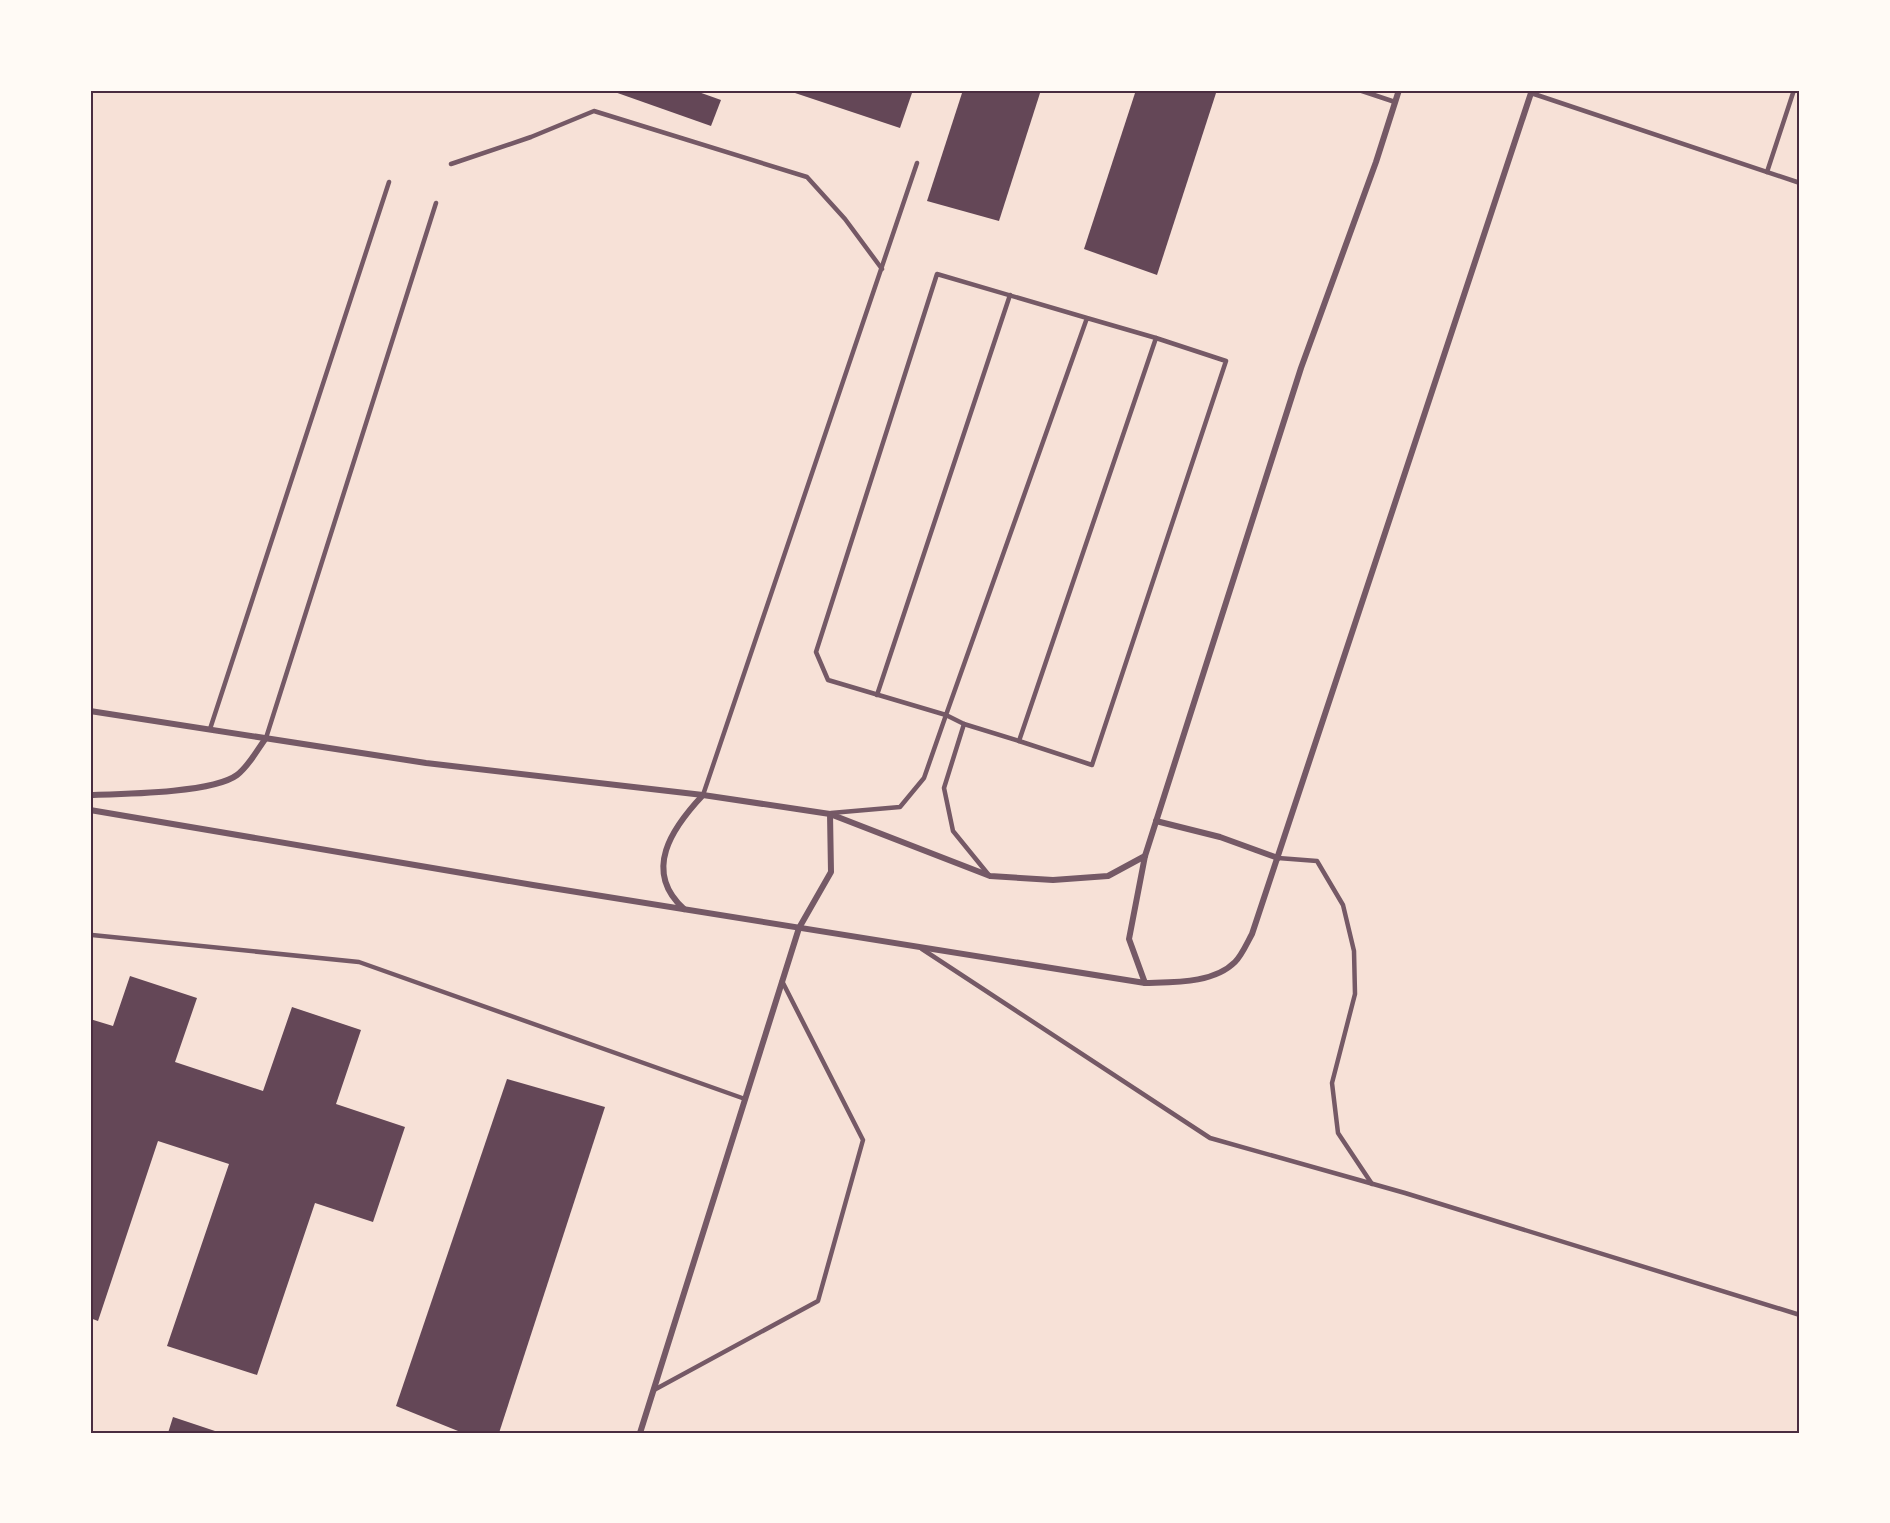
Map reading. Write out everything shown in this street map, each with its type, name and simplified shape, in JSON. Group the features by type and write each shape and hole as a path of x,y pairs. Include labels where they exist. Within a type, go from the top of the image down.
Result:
{"street":[{"path":"1145,984 1129,939 1145,856 1301,368 1376,162 1399,90"},
{"path":"90,810 1145,984 1192,980 1223,971 1235,962 1252,934 1532,92"},
{"path":"90,711 426,763 703,795 830,814 990,876 1053,880 1108,876 1145,856"},
{"path":"90,795 190,788 222,783 240,772 266,738"},
{"path":"684,909 675,902 664,882 664,861 668,845 684,816 703,795"},
{"path":"640,1433 799,928 831,872 830,814"},
{"path":"1156,821 1220,837 1278,858"}],"lane":[{"path":"1359,90 1395,102"},
{"path":"1767,172 1794,90"},
{"path":"1532,92 1800,183"},
{"path":"451,164 531,137 594,111 807,177 845,219 882,269"},
{"path":"703,795 917,163"},
{"path":"210,729 389,182"},
{"path":"266,738 436,204"},
{"path":"937,274 1010,295 1226,361 1092,765 964,724 946,716 828,680 816,652 937,274"},
{"path":"877,695 1010,295"},
{"path":"830,814 900,807 924,778 1087,318"},
{"path":"1019,741 1156,338"},
{"path":"964,724 944,788 953,831 990,876"},
{"path":"1278,858 1317,861 1343,905 1354,951 1355,994 1332,1083 1338,1133 1372,1184"},
{"path":"92,935 359,962 746,1099"},
{"path":"921,947 1210,1137 1800,1315"},
{"path":"654,1390 818,1301 863,1140 782,981"}],"building":[{"path":"609,90 693,90 721,100 711,126"},
{"path":"786,90 913,90 900,128"},
{"path":"963,90 1041,90 999,221 927,201"},
{"path":"1136,90 1217,90 1157,275 1084,249"},
{"path":"130,976 197,998 175,1062 263,1091 292,1007 361,1030 336,1104 405,1127 373,1222 315,1203 257,1375 167,1346 229,1164 158,1141 98,1321 90,1318 90,1019 113,1026"},
{"path":"507,1079 605,1107 499,1433 463,1433 396,1406"},
{"path":"173,1417 221,1433 168,1433"}]}
